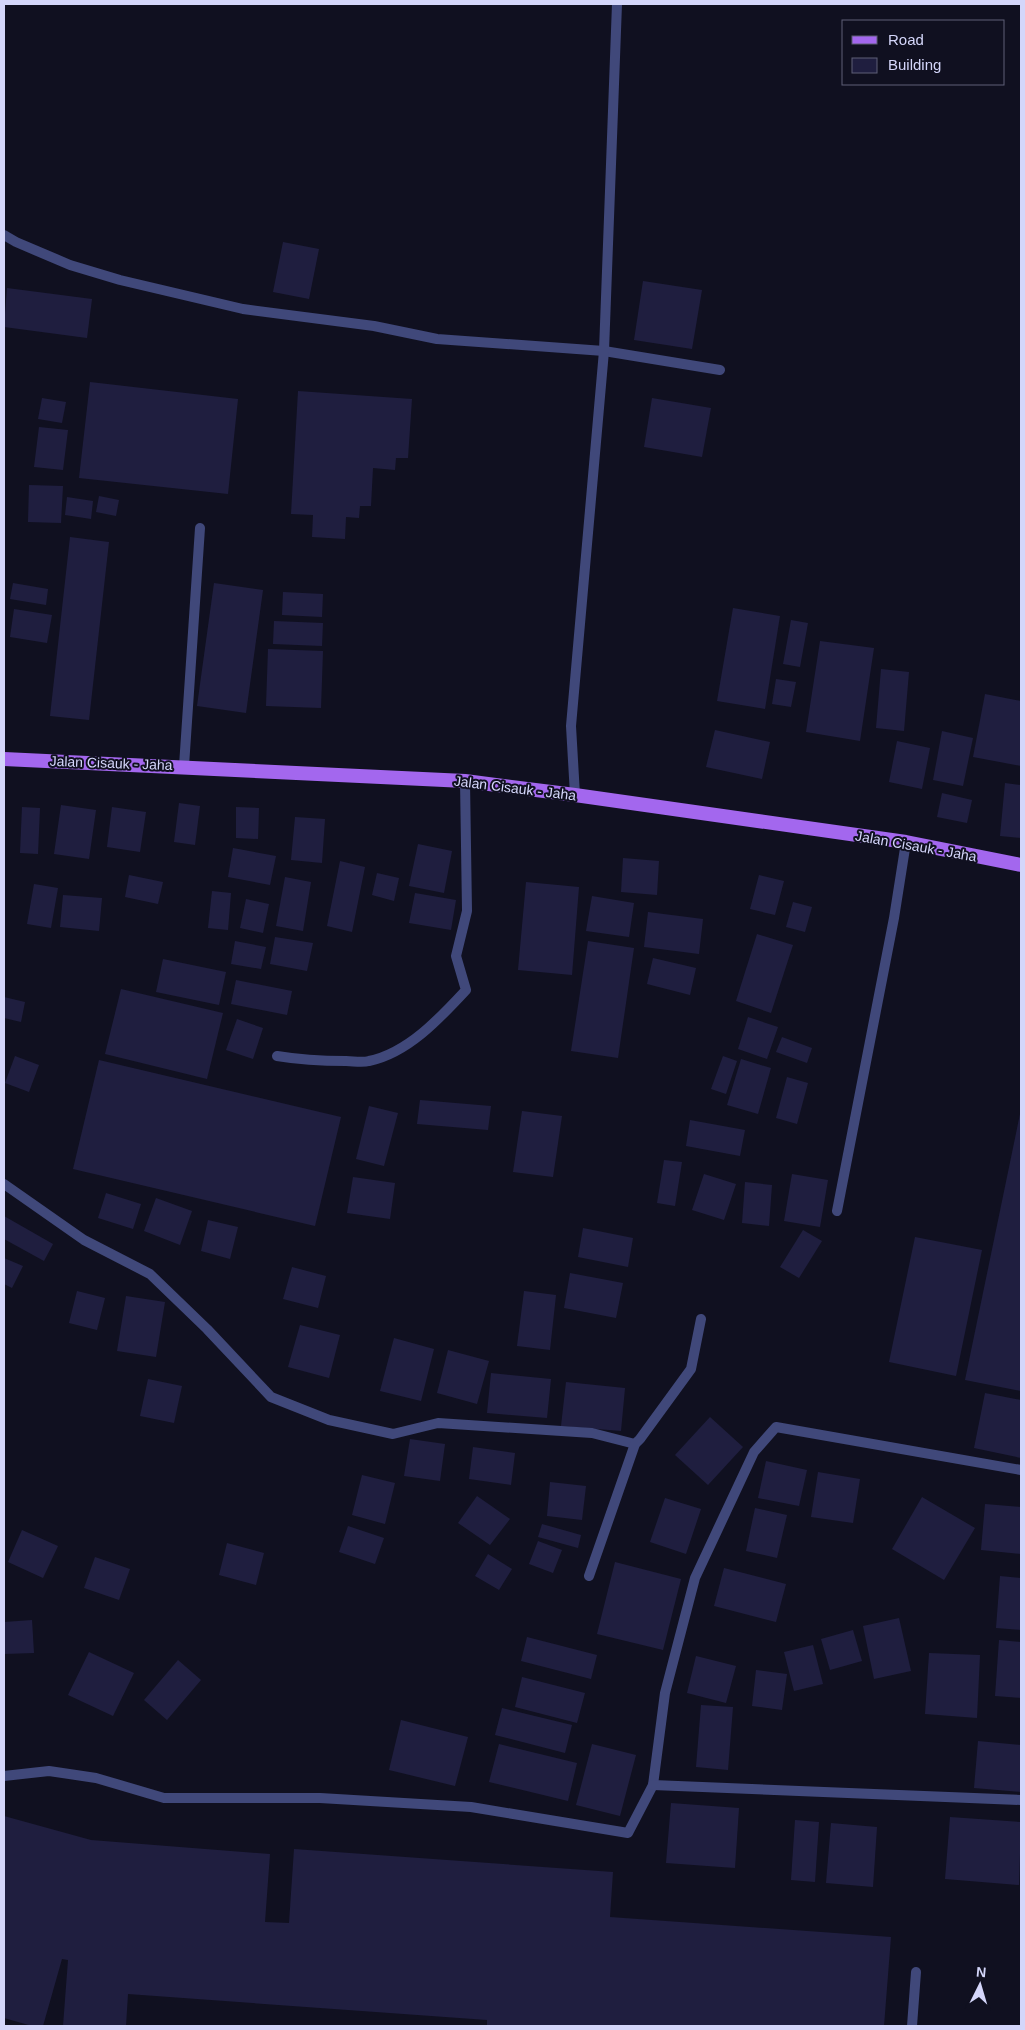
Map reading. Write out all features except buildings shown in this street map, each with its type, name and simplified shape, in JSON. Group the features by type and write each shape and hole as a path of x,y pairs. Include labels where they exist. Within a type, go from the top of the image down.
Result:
{"main road":[{"name":"Jalan Cisauk - Jaha","path":"4,759 184,766 465,781 575,794 906,842 1021,865"}],"street":[{"path":"575,794 571,726 604,351 617,4"},
{"path":"4,235 70,265 120,280 243,309 374,326 437,339 604,351 720,370"},
{"path":"184,766 200,528"},
{"path":"277,1056 311,1061 368,1062 387,1055 405,1045 438,1020 466,990 456,956 467,911 465,781"},
{"path":"837,1211 894,918 906,842"},
{"path":"4,1184 84,1240 150,1274 207,1329 271,1397 329,1420 392,1434 438,1423 592,1432 635,1444"},
{"path":"589,1576 635,1444 640,1440 691,1369 701,1319"},
{"path":"4,1776 49,1771 96,1778 164,1798 320,1798 471,1807 628,1833 653,1785 665,1693 695,1578 754,1452 776,1427 1021,1470"},
{"path":"653,1785 1021,1800"},
{"path":"912,2026 916,1972"}]}
